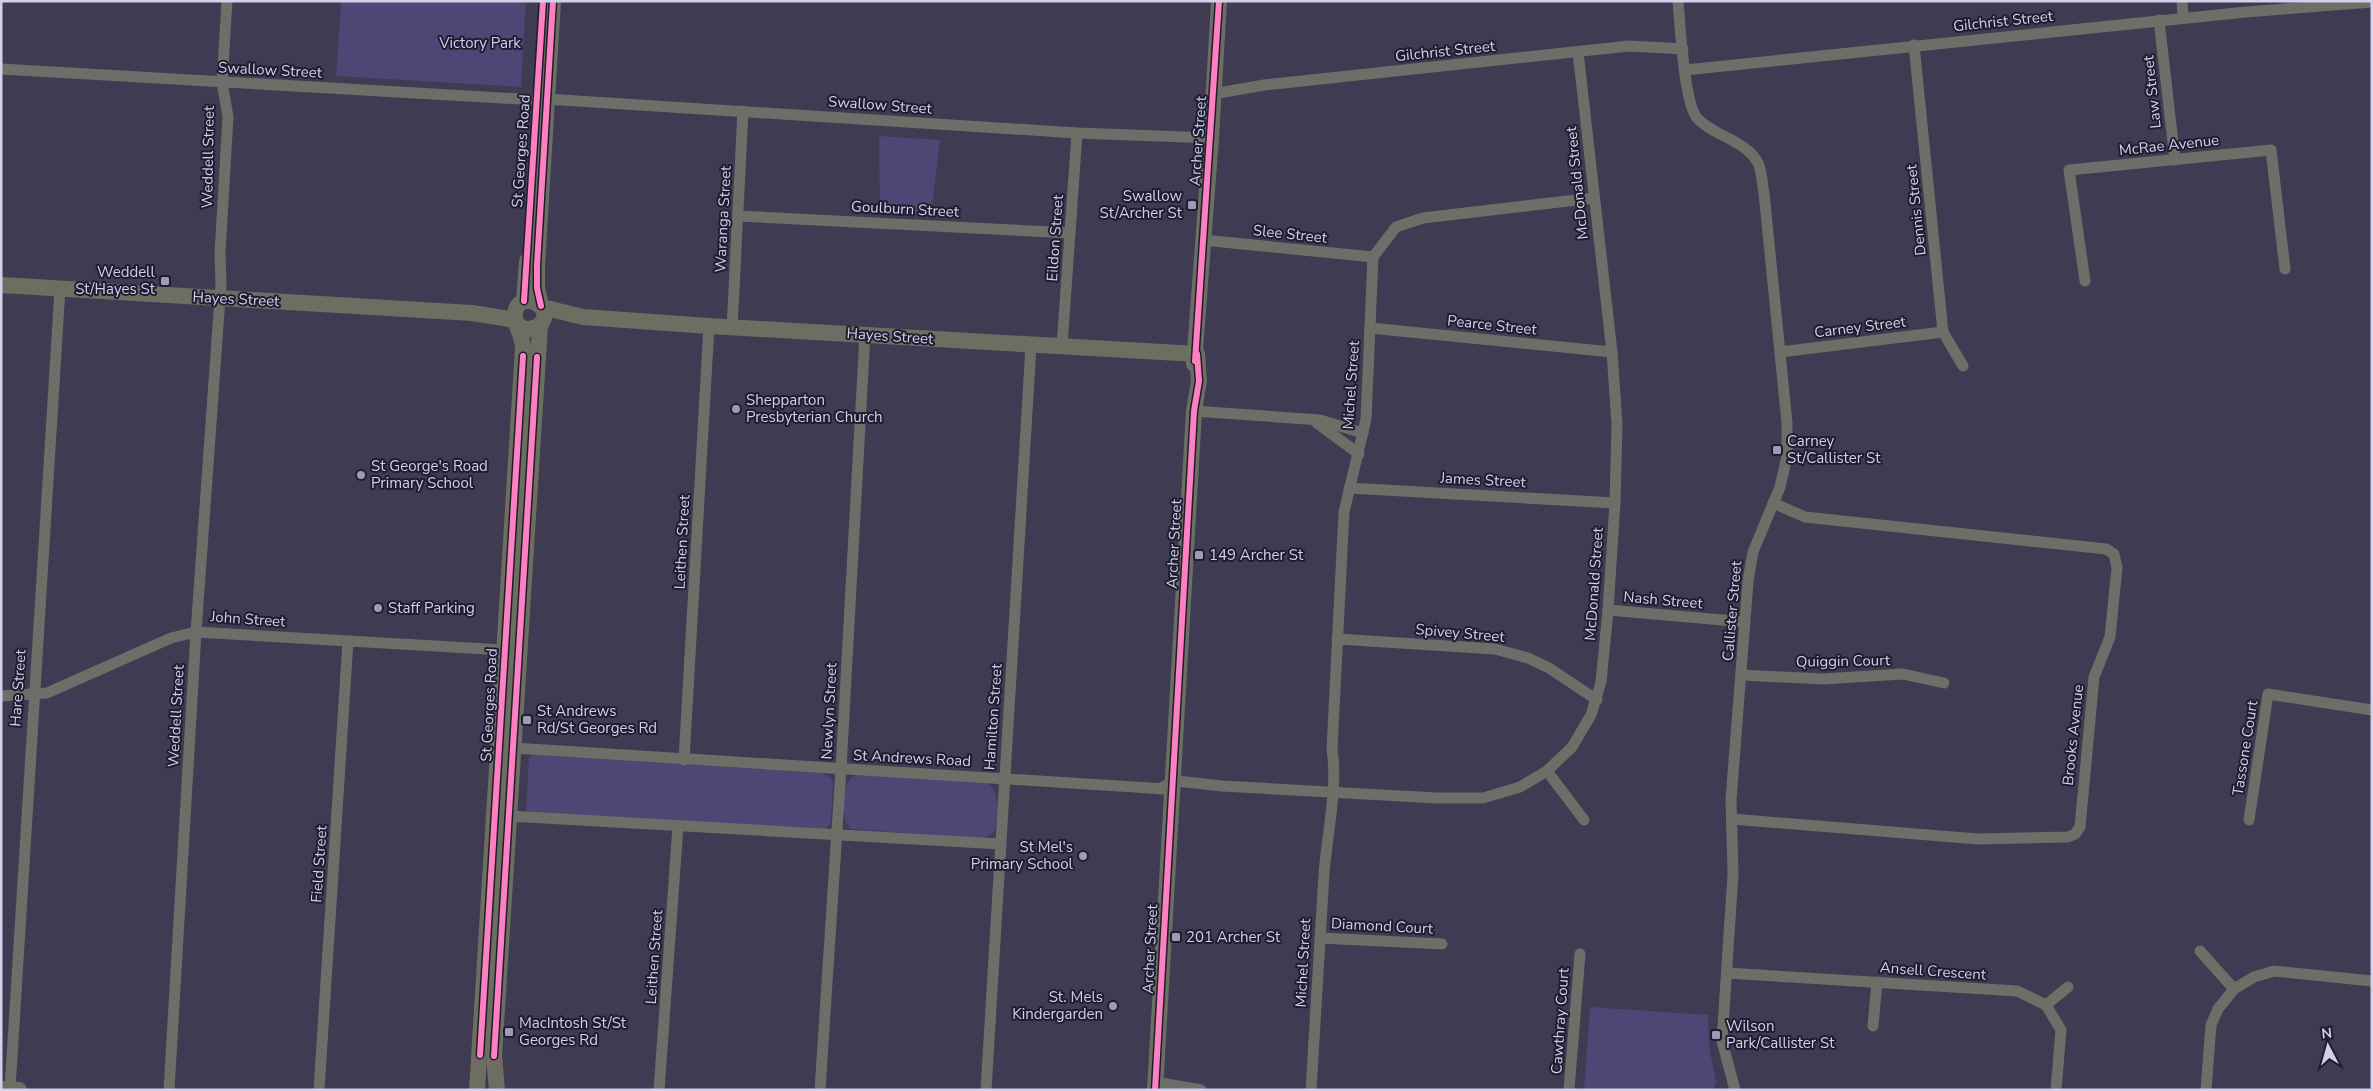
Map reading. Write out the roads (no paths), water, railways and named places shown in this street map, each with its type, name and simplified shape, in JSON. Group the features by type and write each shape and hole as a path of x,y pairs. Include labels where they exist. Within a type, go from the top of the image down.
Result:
{"street":[{"name":"Weddell Street","path":"169,1090 215,344 212,336 217,298 228,117 222,82 227,1"},
{"name":"St Georges Road","path":"523,302 532,269 546,27 543,1"},
{"name":"St Georges Road","path":"546,27 553,1"},
{"name":"Archer Street","path":"1155,1086 1168,787 1194,411 1199,384 1197,354 1218,1"},
{"name":"Callister Street","path":"1678,1 1688,99 1696,117 1717,134 1747,149 1758,163 1764,192 1787,423 1787,456 1780,487 1753,552 1745,622 1732,819 1733,874 1722,1041 1735,1090"},
{"path":"2182,1 2184,18"},
{"name":"Gilchrist Street","path":"1685,70 2329,3 2372,2"},
{"name":"Law Street","path":"2159,20 2175,160"},
{"name":"Gilchrist Street","path":"1214,88 1264,85 1578,52 1629,46 1642,42 1682,44"},
{"name":"Dennis Street","path":"1914,45 1943,332 1963,366"},
{"name":"McDonald Street","path":"1168,787 1222,786 1450,799 1482,798 1520,787 1547,771 1572,747 1591,715 1601,682 1608,610 1615,503 1617,424 1612,352 1593,198 1578,52"},
{"name":"Swallow Street","path":"1,69 542,99 1076,133 1211,138"},
{"name":"Waranga Street","path":"732,328 743,111"},
{"name":"Eildon Street","path":"1062,346 1076,133"},
{"name":"McRae Avenue","path":"2085,281 2069,170 2271,150 2285,269"},
{"path":"1373,257 1396,227 1423,218 1593,198"},
{"name":"Goulburn Street","path":"738,216 1070,233"},
{"name":"Slee Street","path":"1203,240 1373,257"},
{"name":"Michel Street","path":"1311,1090 1327,838 1332,818 1329,792 1335,767 1332,749 1344,512 1359,454 1368,396 1373,257"},
{"name":"St Georges Road","path":"532,269 542,307"},
{"name":"Hayes Street","path":"1,285 472,314 517,322"},
{"name":"Hare Street","path":"10,1089 33,694 60,289"},
{"path":"533,301 542,307 545,316 541,325 531,330 517,322 516,310 523,302 533,301"},
{"name":"Hayes Street","path":"472,314 523,302"},
{"name":"Hayes Street","path":"542,307 583,317 732,328 1197,354"},
{"name":"Hayes Street","path":"541,325 583,317"},
{"name":"St Georges Road","path":"517,322 530,357"},
{"name":"St Georges Road","path":"477,1090 492,976 509,739 512,650 530,357 541,325"},
{"name":"Leithen Street","path":"684,760 709,326"},
{"name":"Pearce Street","path":"1370,328 1612,352"},
{"name":"Carney Street","path":"1780,352 1943,332"},
{"name":"Newlyn Street","path":"820,1090 841,769 865,334"},
{"name":"Hamilton Street","path":"986,1090 1031,346"},
{"path":"1194,411 1309,418 1363,433"},
{"path":"1309,418 1359,454"},
{"name":"James Street","path":"1349,488 1615,503"},
{"name":"Brooks Avenue","path":"1732,819 1978,839 2068,837 2075,834 2080,827 2094,677 2110,637 2117,568 2114,554 2106,549 1805,517 1773,503"},
{"name":"Nash Street","path":"1608,610 1745,622"},
{"name":"John Street","path":"1,696 33,694 57,689 171,638 196,632 512,650"},
{"name":"Spivey Street","path":"1337,639 1494,649 1528,658 1548,668 1597,700"},
{"name":"Field Street","path":"319,1090 348,641"},
{"name":"Quiggin Court","path":"1741,675 1823,679 1903,674 1944,683"},
{"name":"Tassone Court","path":"2249,820 2268,694 2372,710"},
{"name":"St Andrews Road","path":"509,739 684,760 1168,787"},
{"path":"1547,771 1584,820"},
{"path":"502,816 1001,844"},
{"name":"Leithen Street","path":"659,1090 678,826"},
{"name":"Diamond Court","path":"1320,938 1442,944"},
{"path":"2200,951 2234,989"},
{"name":"Cawthray Court","path":"1569,1090 1580,954"},
{"path":"2206,1090 2211,1025 2218,1009 2234,989 2254,978 2274,971 2372,981"},
{"name":"Ansell Crescent","path":"1726,973 2017,991 2046,1005"},
{"name":"St Georges Road","path":"492,976 494,1056 498,1090"},
{"path":"1873,1026 1877,982"},
{"path":"2056,1090 2061,1030 2046,1005 2068,986"},
{"name":"Callister Street","path":"1725,1056 1726,1090"},
{"path":"1155,1086 1201,1090"},
{"path":"1,1089 19,1090"}],"place":[{"name":"Swallow St/Archer St","path":"1192,205"},
{"name":"Weddell St/Hayes St","path":"165,281"},
{"name":"Shepparton Presbyterian Church","path":"736,409"},
{"name":"Carney St/Callister St","path":"1777,450"},
{"name":"St George's Road Primary School","path":"361,475"},
{"name":"149 Archer St","path":"1199,555"},
{"name":"Staff Parking","path":"378,608"},
{"name":"St Andrews Rd/St Georges Rd","path":"527,720"},
{"name":"St Mel's Primary School","path":"1083,856"},
{"name":"201 Archer St","path":"1176,937"},
{"name":"St. Mels Kindergarden","path":"1113,1006"},
{"name":"MacIntosh St/St Georges Rd","path":"509,1032"},
{"name":"Wilson Park/Callister St","path":"1716,1035"}],"park label":[{"name":"Victory Park","path":"480,43"}]}
